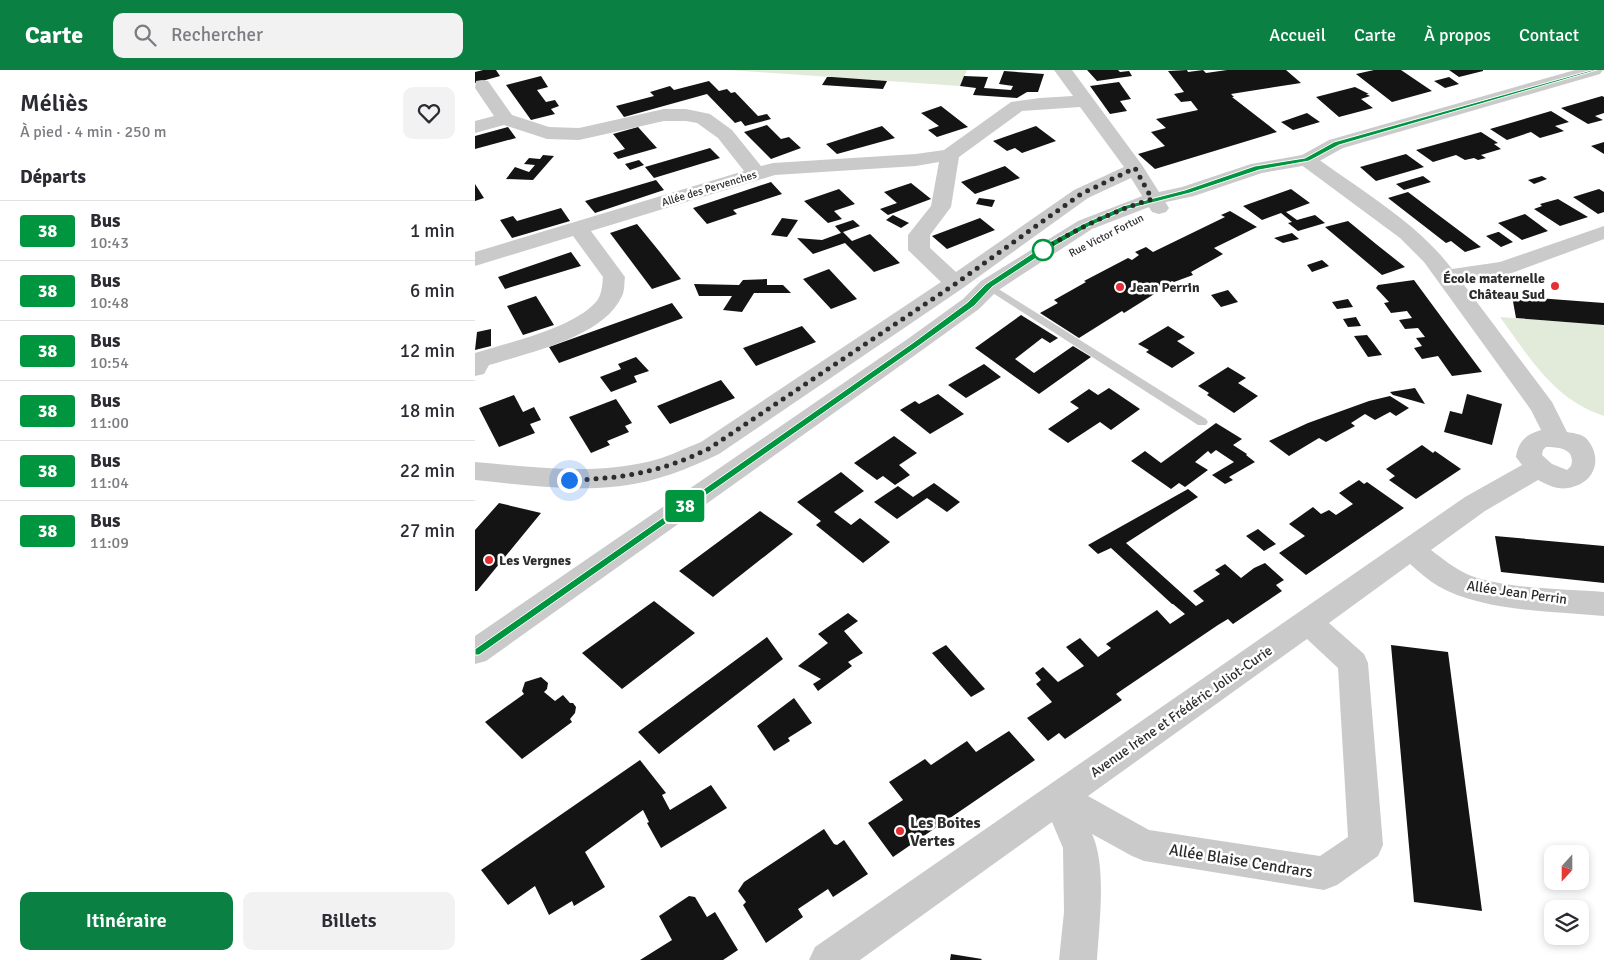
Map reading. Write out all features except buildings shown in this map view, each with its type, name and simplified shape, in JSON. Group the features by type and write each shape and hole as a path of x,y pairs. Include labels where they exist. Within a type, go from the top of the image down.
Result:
{"street":[{"path":"1063,70 1135,168 1155,204"},
{"name":"Rue Victor Fortun","path":"475,652 979,292 1047,266 1155,204 1187,192 1258,168 1307,160 1336,144 1594,70"},
{"path":"482,85 505,119"},
{"path":"979,292 919,250 919,235 941,207 950,155 1017,106 1085,101"},
{"path":"475,127 505,119 547,133 564,135 579,134 665,115 703,118 725,134 756,173"},
{"name":"Allée des Pervenches","path":"475,259 579,229 756,173 773,170 916,160 950,155"},
{"path":"1307,160 1407,234 1432,257 1567,441 1588,454 1592,465 1590,472 1584,477 1567,480 1551,476 1538,468 1529,457 1530,447 1540,439 1567,441 1604,443"},
{"path":"475,470 569,480 625,476 651,472 673,465 710,448 979,292 1081,194 1135,168"},
{"path":"475,368 479,360 569,329 601,311 611,296 614,277 579,229"},
{"path":"1447,277 1504,268 1604,232"},
{"name":"Avenue Irène et Frédéric Joliot-Curie","path":"828,960 1058,796 1412,550 1475,504 1538,468"},
{"name":"Allée Jean Perrin","path":"1412,550 1448,578 1464,586 1502,593 1604,604"},
{"name":"Allée Blaise Cendrars","path":"1058,796 1144,845 1181,851 1324,873 1366,845 1353,663 1308,622"},
{"path":"1058,796 1081,848 1082,912 1078,960"}],"lane":[{"path":"979,292 1202,422"}],"green space":[{"path":"729,70 967,70 960,86"},
{"path":"1500,317 1604,325 1604,416 1586,409 1571,399 1544,376"}],"bus line":[{"name":"38","path":"475,652 917,343 971,304 989,286 1085,225 1152,199 1187,192 1258,168 1307,160 1336,144 1594,70"}],"place":[{"name":"École maternelle Château Sud","path":"1555,286"},
{"name":"Jean Perrin","path":"1120,287"},
{"name":"Les Vergnes","path":"489,560"},
{"name":"Les Boites Vertes","path":"900,831"}],"route":[{"path":"569,480 651,472 673,465 710,448 955,284 1081,194 1135,168 1152,199 1085,225 1035,255 1043,250"}]}
